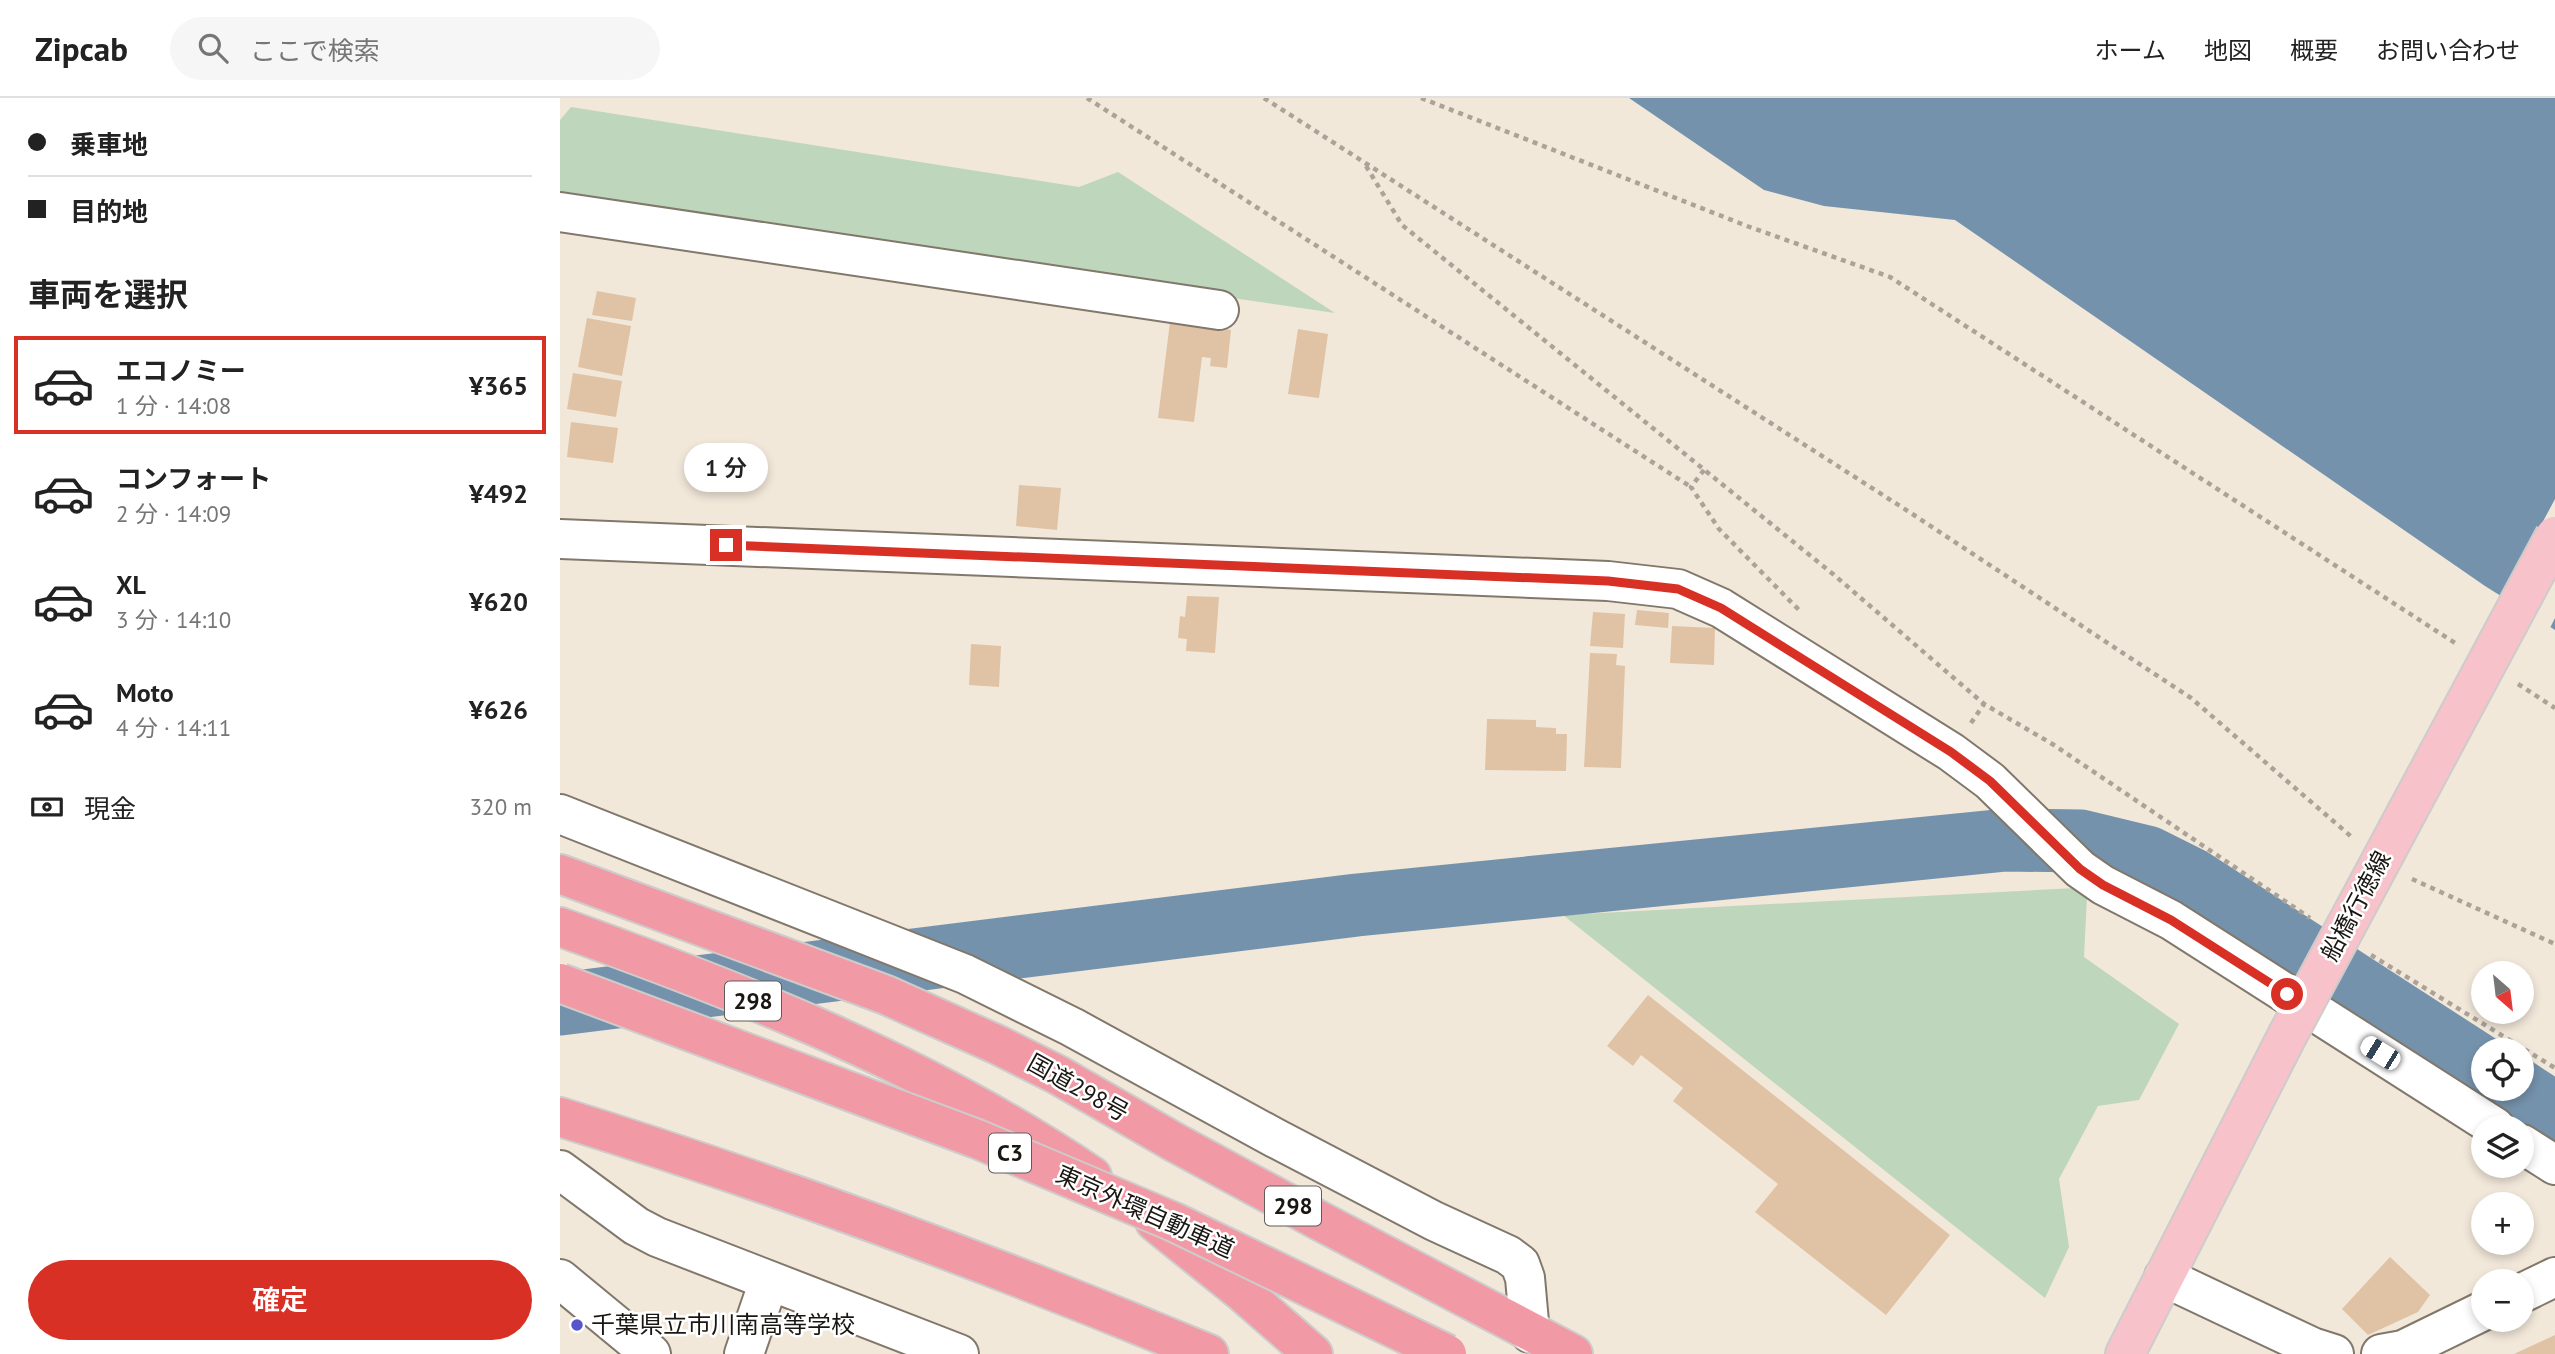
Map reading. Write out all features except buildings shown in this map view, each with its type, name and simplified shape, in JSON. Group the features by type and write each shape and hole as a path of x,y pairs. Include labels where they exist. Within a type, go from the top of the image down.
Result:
{"highway":[{"name":"国道298号","path":"560,874 886,995 952,1023 1058,1075 1174,1142 1573,1354"},
{"name":"298","path":"560,927 793,1017 941,1085 999,1117 1121,1196 1242,1292 1313,1354"},
{"name":"東京外環自動車道","path":"560,983 977,1139 1174,1222 1447,1354"},
{"path":"560,1117 660,1148 912,1238 1209,1354"}],"main road":[{"name":"船橋行徳線","path":"2125,1354 2287,1036 2555,536"}],"street":[{"path":"560,212 1219,310"},
{"path":"560,539 1654,585 1678,589 1721,608 1951,752 1990,781 2080,869 2103,885 2171,920 2476,1115"},
{"path":"560,814 965,974 1072,1027 1434,1221 1508,1255 1520,1264 1525,1278 1530,1333"},
{"path":"2534,1152 2555,1165"},
{"path":"560,1170 636,1226 701,1256 959,1354"},
{"path":"2164,1277 2312,1347 2334,1354"},
{"path":"2534,1287 2555,1277"},
{"path":"560,1279 651,1354"},
{"path":"744,1354 769,1281"},
{"path":"2381,1354 2403,1350 2471,1317"}],"path":[{"path":"1087,98 1691,486 1719,529 1803,613"},
{"path":"1264,98 1891,500 2191,698 2381,860 2445,895 2555,944"},
{"path":"1421,98 1747,226 1890,277 2462,648"},
{"path":"1363,163 1402,225 1833,574 1984,704 2054,745 2555,1068"},
{"path":"1691,486 1704,470"},
{"path":"2508,678 2555,708"}],"green space":[{"path":"571,107 1079,187 1118,172 1335,313 560,200 560,120"},
{"path":"2076,888 2087,897 2084,957 2179,1024 2139,1100 2098,1106 2059,1179 2069,1247 2045,1298 1563,915"}],"water":[{"path":"1629,98 2555,98 2555,630 2485,586 1955,220 1824,206 1764,190"}],"pier":[{"path":"2555,499 2555,618 2549,630 2501,600"}],"waterway":[{"path":"560,1004 1357,905 2006,840 2081,841 2147,857 2191,879 2471,1060"},
{"path":"2534,1100 2555,1114"}],"place":[{"name":"千葉県立市川南高等学校","path":"577,1325"}],"route":[{"path":"726,545 1608,581 1678,589 1721,608 1951,752 1990,781 2080,869 2103,885 2171,920 2287,994"}]}
